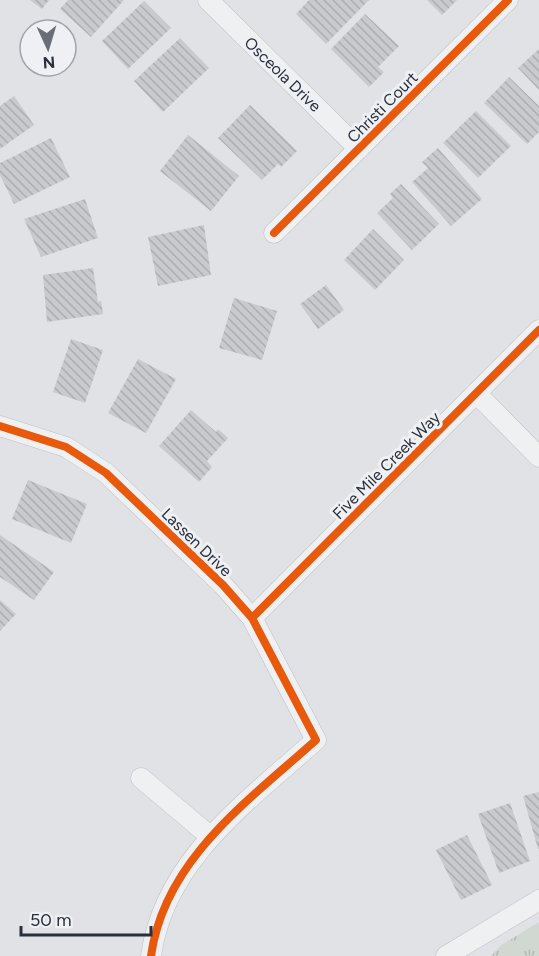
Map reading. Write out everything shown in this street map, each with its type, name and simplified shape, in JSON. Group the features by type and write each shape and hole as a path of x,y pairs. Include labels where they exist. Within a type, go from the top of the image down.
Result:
{"street":[{"name":"Osceola Drive","path":"208,0 359,148"},
{"name":"Christi Court","path":"274,233 508,0"},
{"name":"Five Mile Creek Way","path":"252,618 539,330"},
{"path":"476,393 539,457"},
{"name":"Lassen Drive","path":"0,426 66,447 106,474 223,585 252,618 316,740 211,837"},
{"path":"141,778 211,837 195,853 172,888 154,929 151,956"},
{"path":"446,956 539,900"},
{"path":"473,956 486,934"}],"green space":[{"path":"539,922 539,956 491,956 500,946"}],"building":[{"path":"30,0 49,0 42,9"},
{"path":"68,0 124,0 91,37 78,25 78,18 70,18 60,9"},
{"path":"309,0 369,0 326,44 296,14"},
{"path":"427,0 457,0 442,15"},
{"path":"144,1 171,28 128,69 102,41"},
{"path":"365,14 399,46 378,67 384,72 369,87 331,49"},
{"path":"180,38 209,68 163,112 134,81"},
{"path":"539,49 539,90 518,68"},
{"path":"509,77 539,106 539,132 527,144 484,103"},
{"path":"14,96 34,125 0,149 0,106"},
{"path":"250,105 297,151 281,167 278,164 262,180 218,138"},
{"path":"476,111 511,146 478,178 443,143"},
{"path":"188,135 239,176 211,211 160,171"},
{"path":"51,138 70,177 14,204 0,175 0,163"},
{"path":"438,148 482,199 451,226 412,182 428,168 422,162"},
{"path":"401,184 439,224 412,250 377,213 393,198 390,194"},
{"path":"85,199 98,238 41,257 24,219"},
{"path":"204,225 211,275 158,286 148,237"},
{"path":"373,229 404,260 375,290 344,260"},
{"path":"93,268 98,302 101,301 103,314 47,322 43,275"},
{"path":"326,285 344,310 318,329 300,304"},
{"path":"234,298 277,311 262,360 219,348"},
{"path":"71,339 103,350 85,403 53,392"},
{"path":"138,359 176,379 146,433 108,413"},
{"path":"191,410 216,432 218,429 228,438 207,461 212,467 199,482 159,446"},
{"path":"28,480 87,504 71,543 12,519"},
{"path":"0,535 54,572 34,600 0,577"},
{"path":"0,600 16,614 0,631"},
{"path":"539,792 539,849 538,849 523,796"},
{"path":"510,803 530,861 499,873 478,814"},
{"path":"467,835 492,885 461,900 436,850"}],"cycle path":[{"path":"274,233 508,0"},
{"path":"252,618 539,330"},
{"path":"0,426 66,447 106,473 223,585 252,618 316,740 237,810 191,862 173,890 159,922 151,956"}]}
